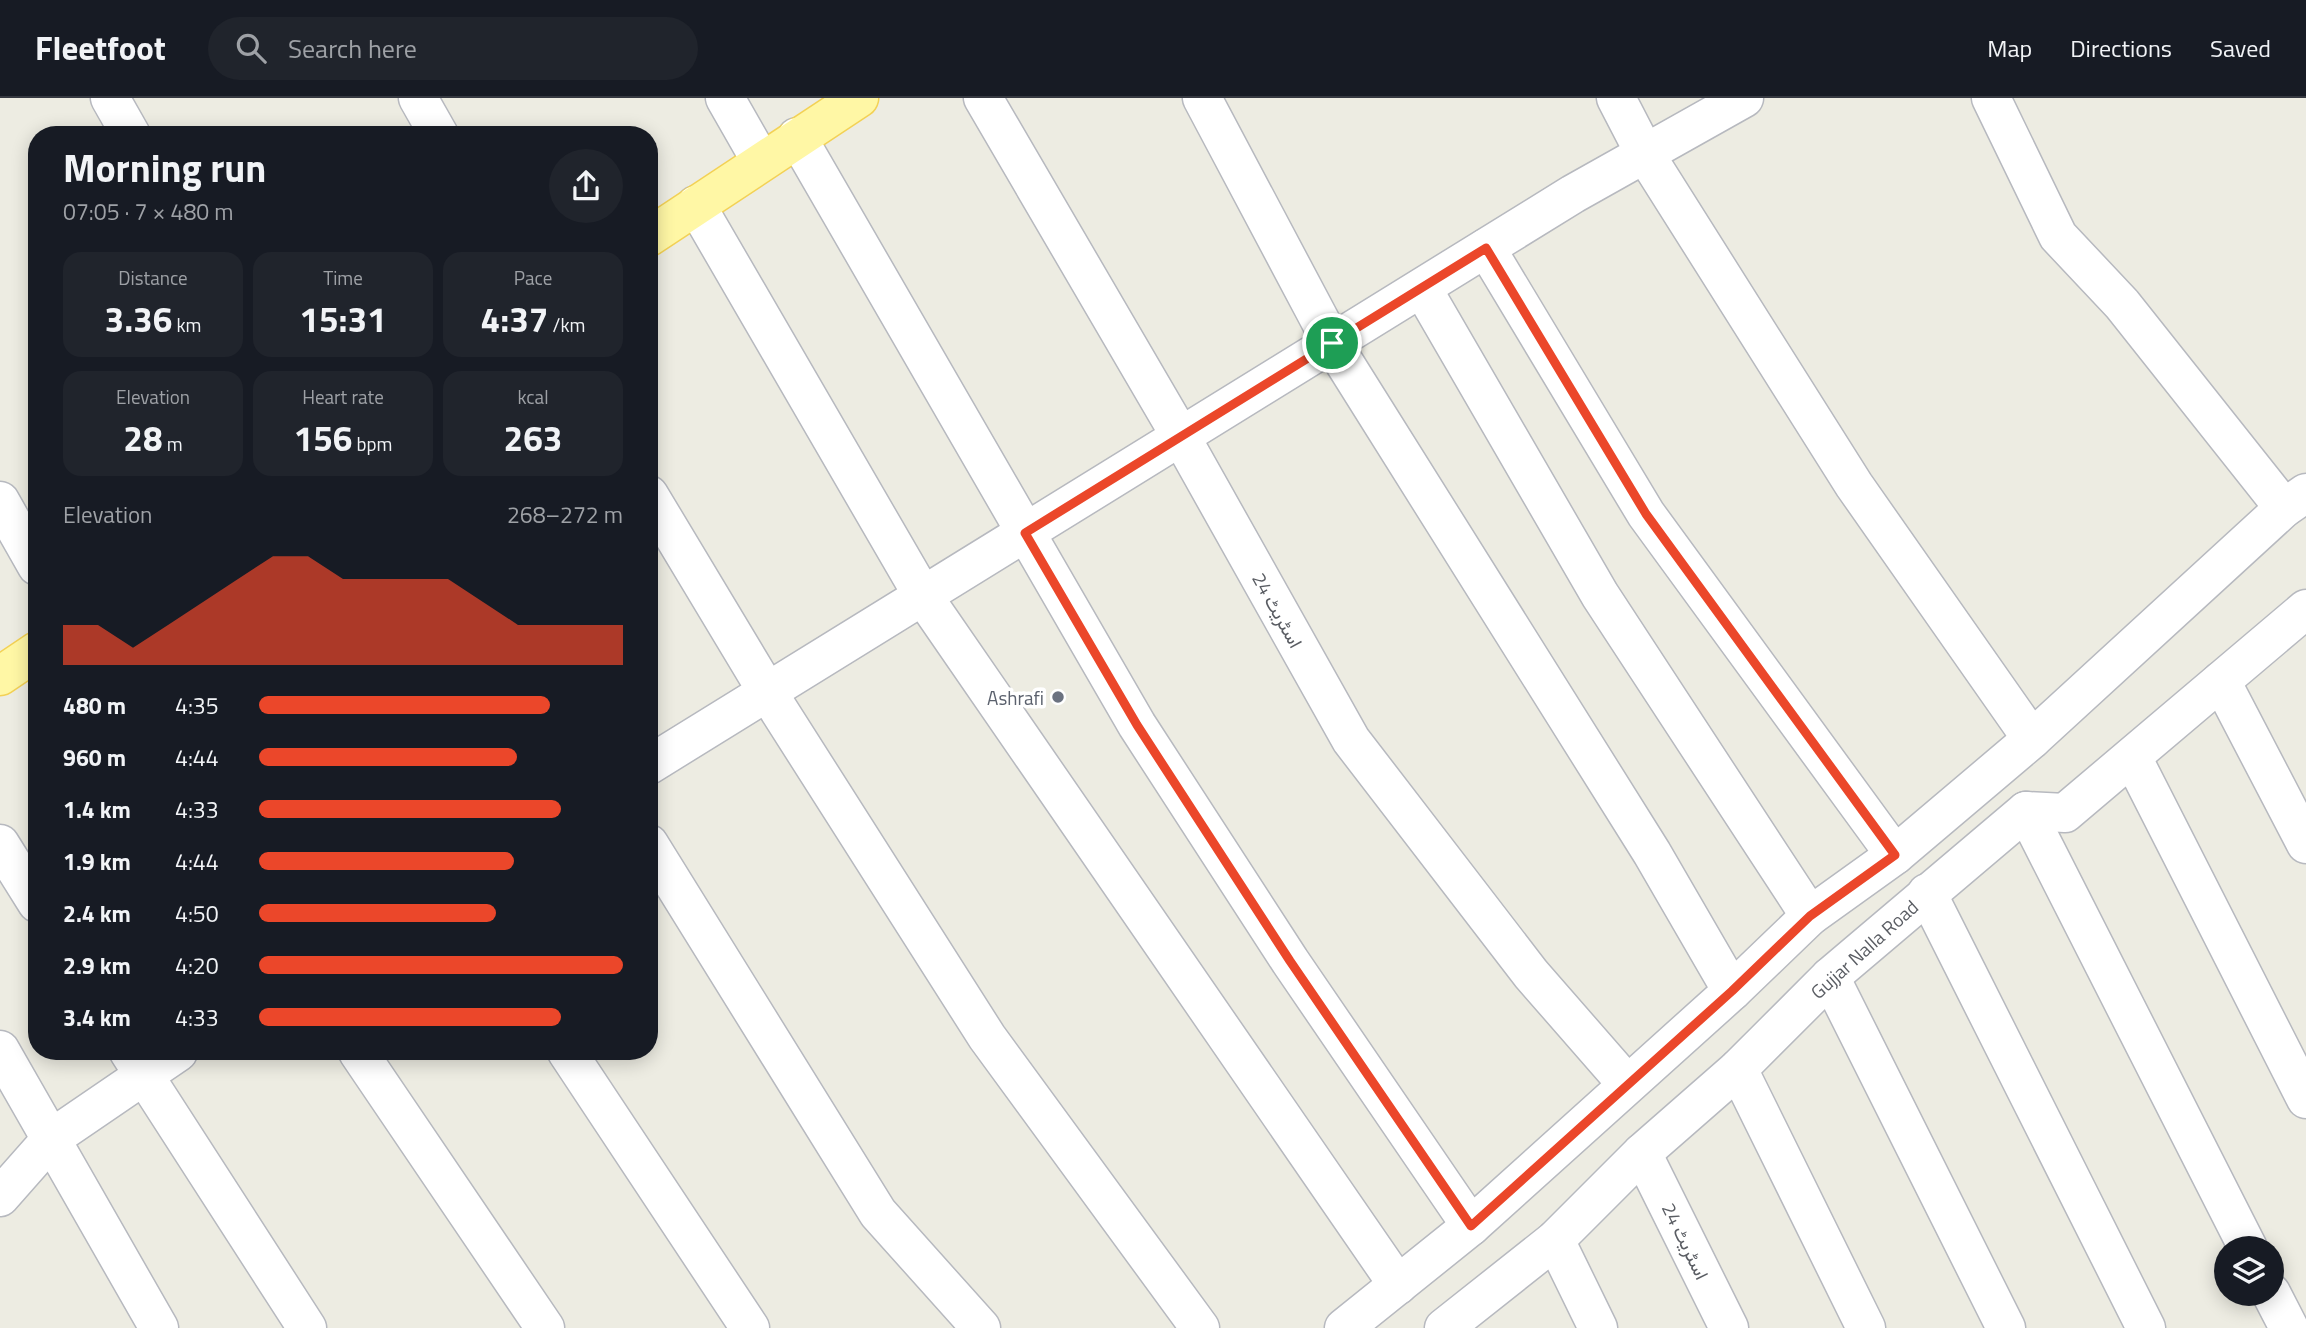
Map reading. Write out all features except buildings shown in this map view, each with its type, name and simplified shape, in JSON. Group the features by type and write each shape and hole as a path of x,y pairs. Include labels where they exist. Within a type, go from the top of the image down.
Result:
{"main road":[{"path":"658,231 859,98"},
{"path":"0,676 28,657"}],"street":[{"path":"110,98 126,126"},
{"path":"418,98 434,126"},
{"path":"725,98 761,161"},
{"name":"اسٹریٹ 24","path":"983,98 1181,437 1351,740 1531,974 1627,1084"},
{"path":"1202,98 1332,343 1652,853 1732,991"},
{"path":"1616,98 1645,154 1854,485 2032,740"},
{"path":"658,759 1486,248 1744,98"},
{"path":"1344,1328 1471,1226 1732,991 1810,916 1895,855 2032,740 2295,500 2122,304 2058,236 1991,98"},
{"path":"797,137 1137,725 1298,973 1471,1226"},
{"path":"696,205 923,596 1398,1285"},
{"path":"1486,248 1646,514 1895,855"},
{"path":"1422,288 1600,595 1810,916"},
{"path":"0,501 28,550"},
{"path":"658,510 768,692 988,1037 1199,1328"},
{"path":"2242,1236 2026,811 2065,813 2305,611"},
{"path":"2221,681 2306,844"},
{"path":"2132,757 2306,1099"},
{"name":"Gujjar Nalla Road","path":"1451,1326 1555,1240 1642,1153 1738,1069 1830,977 1927,892 2026,811"},
{"path":"0,844 28,889"},
{"path":"658,859 878,1213 981,1328"},
{"path":"1927,892 2146,1328"},
{"path":"1830,977 2006,1328"},
{"path":"0,1050 159,1328"},
{"path":"363,1060 545,1328"},
{"path":"572,1060 750,1328"},
{"path":"0,1197 52,1138 137,1064 307,1328"},
{"path":"1738,1069 1866,1328"},
{"name":"اسٹریٹ 24","path":"1642,1153 1729,1328"},
{"path":"1555,1240 1598,1328"},
{"path":"2278,1306 2289,1328"}],"place":[{"name":"Ashrafi","path":"1058,697"}],"route":[{"path":"1486,248 1646,514 1895,855 1810,916 1732,991 1471,1226 1290,961 1137,725 1025,533 1332,343 1486,248"}]}
